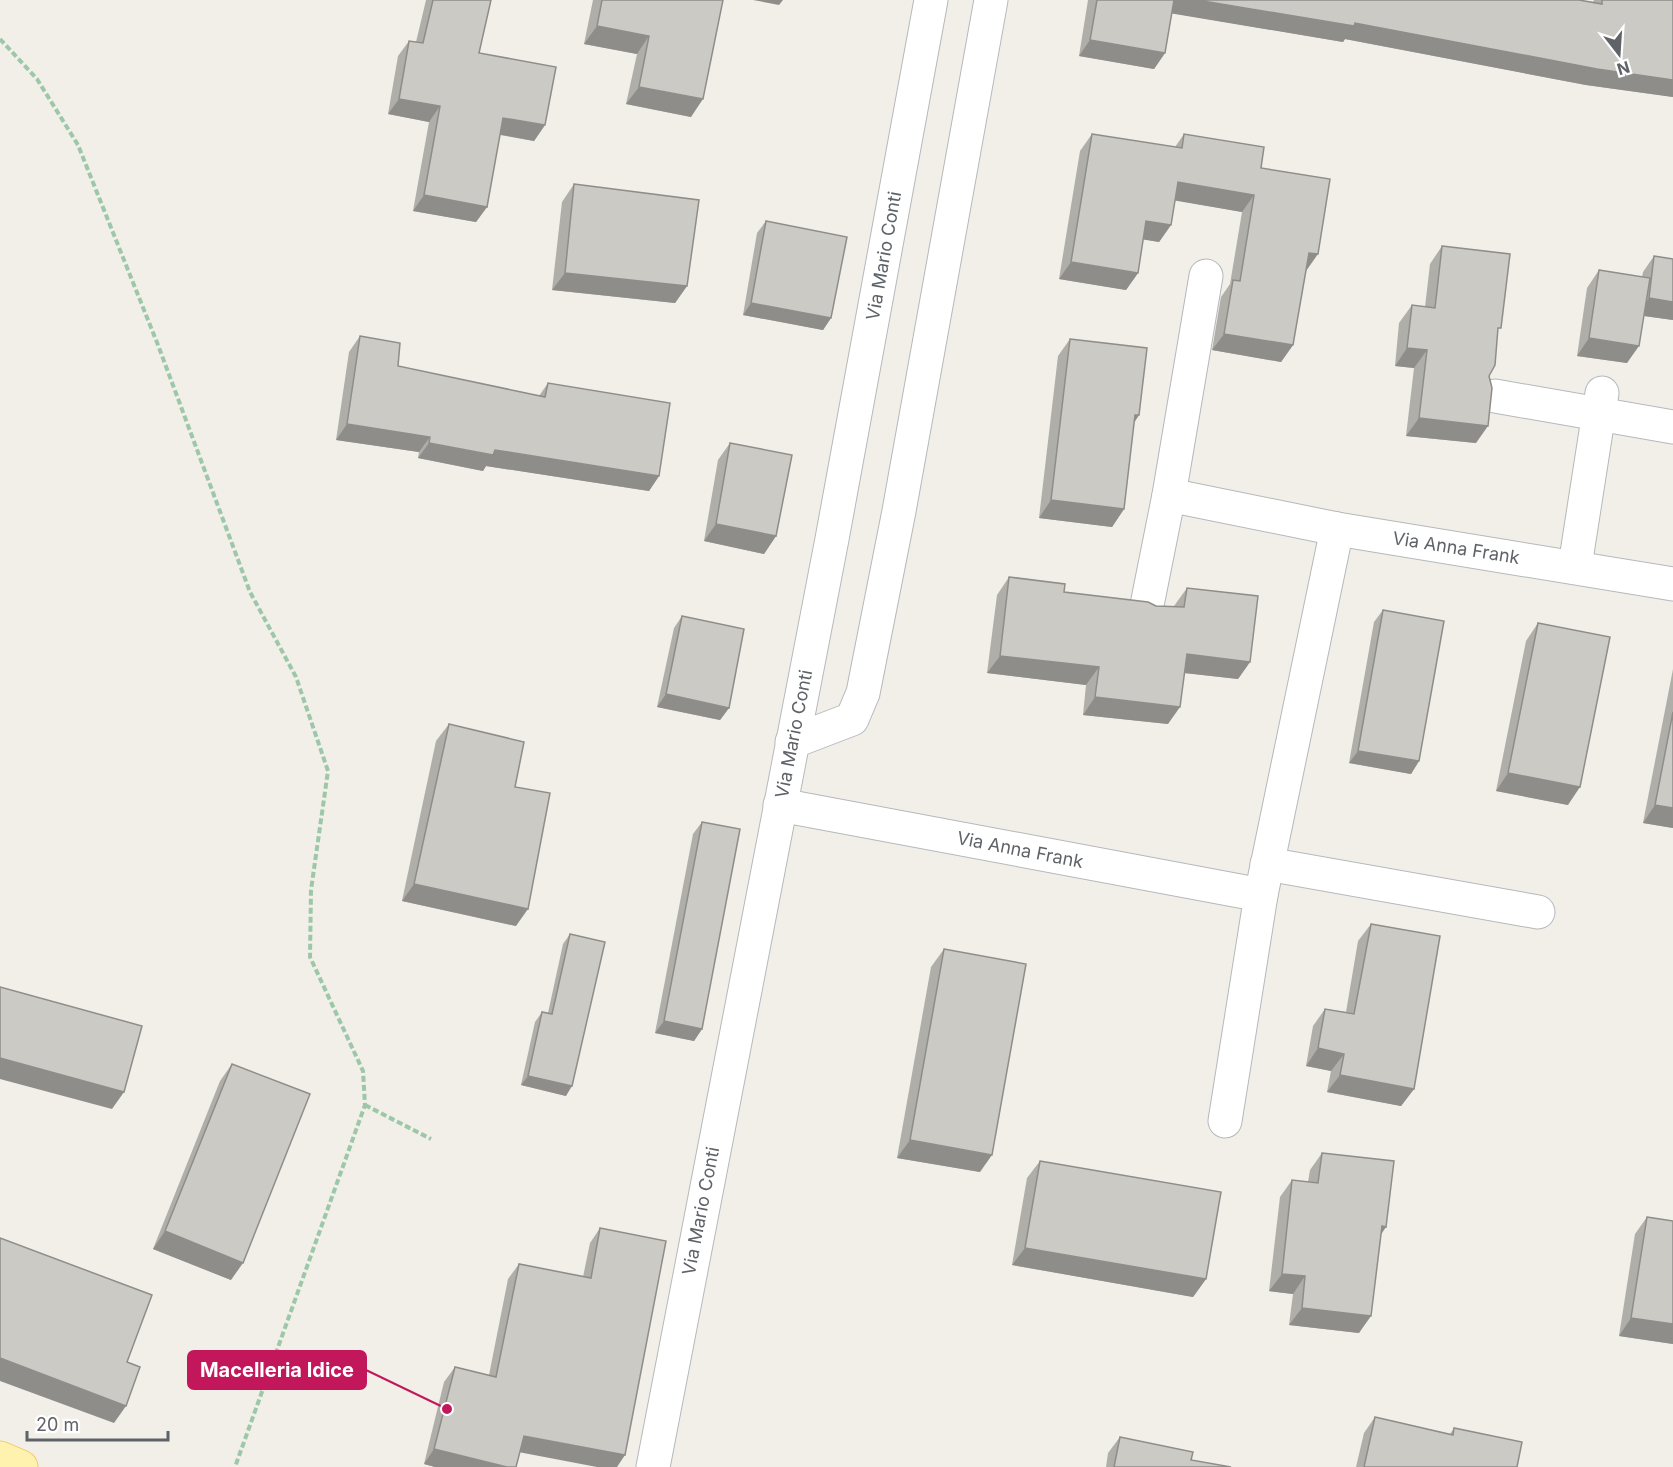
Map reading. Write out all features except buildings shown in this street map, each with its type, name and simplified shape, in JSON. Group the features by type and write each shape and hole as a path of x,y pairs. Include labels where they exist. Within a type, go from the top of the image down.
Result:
{"main road":[{"path":"0,1458 21,1467"}],"street":[{"name":"Via Mario Conti","path":"653,1467 931,0"},
{"path":"792,742 852,719 864,693 991,0"},
{"path":"1147,605 1169,495 1206,276"},
{"path":"1495,396 1600,404 1673,427"},
{"path":"1575,567 1600,404"},
{"name":"Via Anna Frank","path":"1169,495 1337,529 1673,584"},
{"path":"1225,1121 1261,895 1337,529"},
{"name":"Via Anna Frank","path":"780,806 1261,895"},
{"path":"1268,864 1538,912"}],"path":[{"path":"0,39 37,79 78,145 158,345 250,592 296,677 328,771 311,890 309,957 363,1071 365,1105 235,1467"},
{"path":"365,1105 431,1139"}],"place":[{"name":"Macelleria Idice","path":"447,1409"}]}
